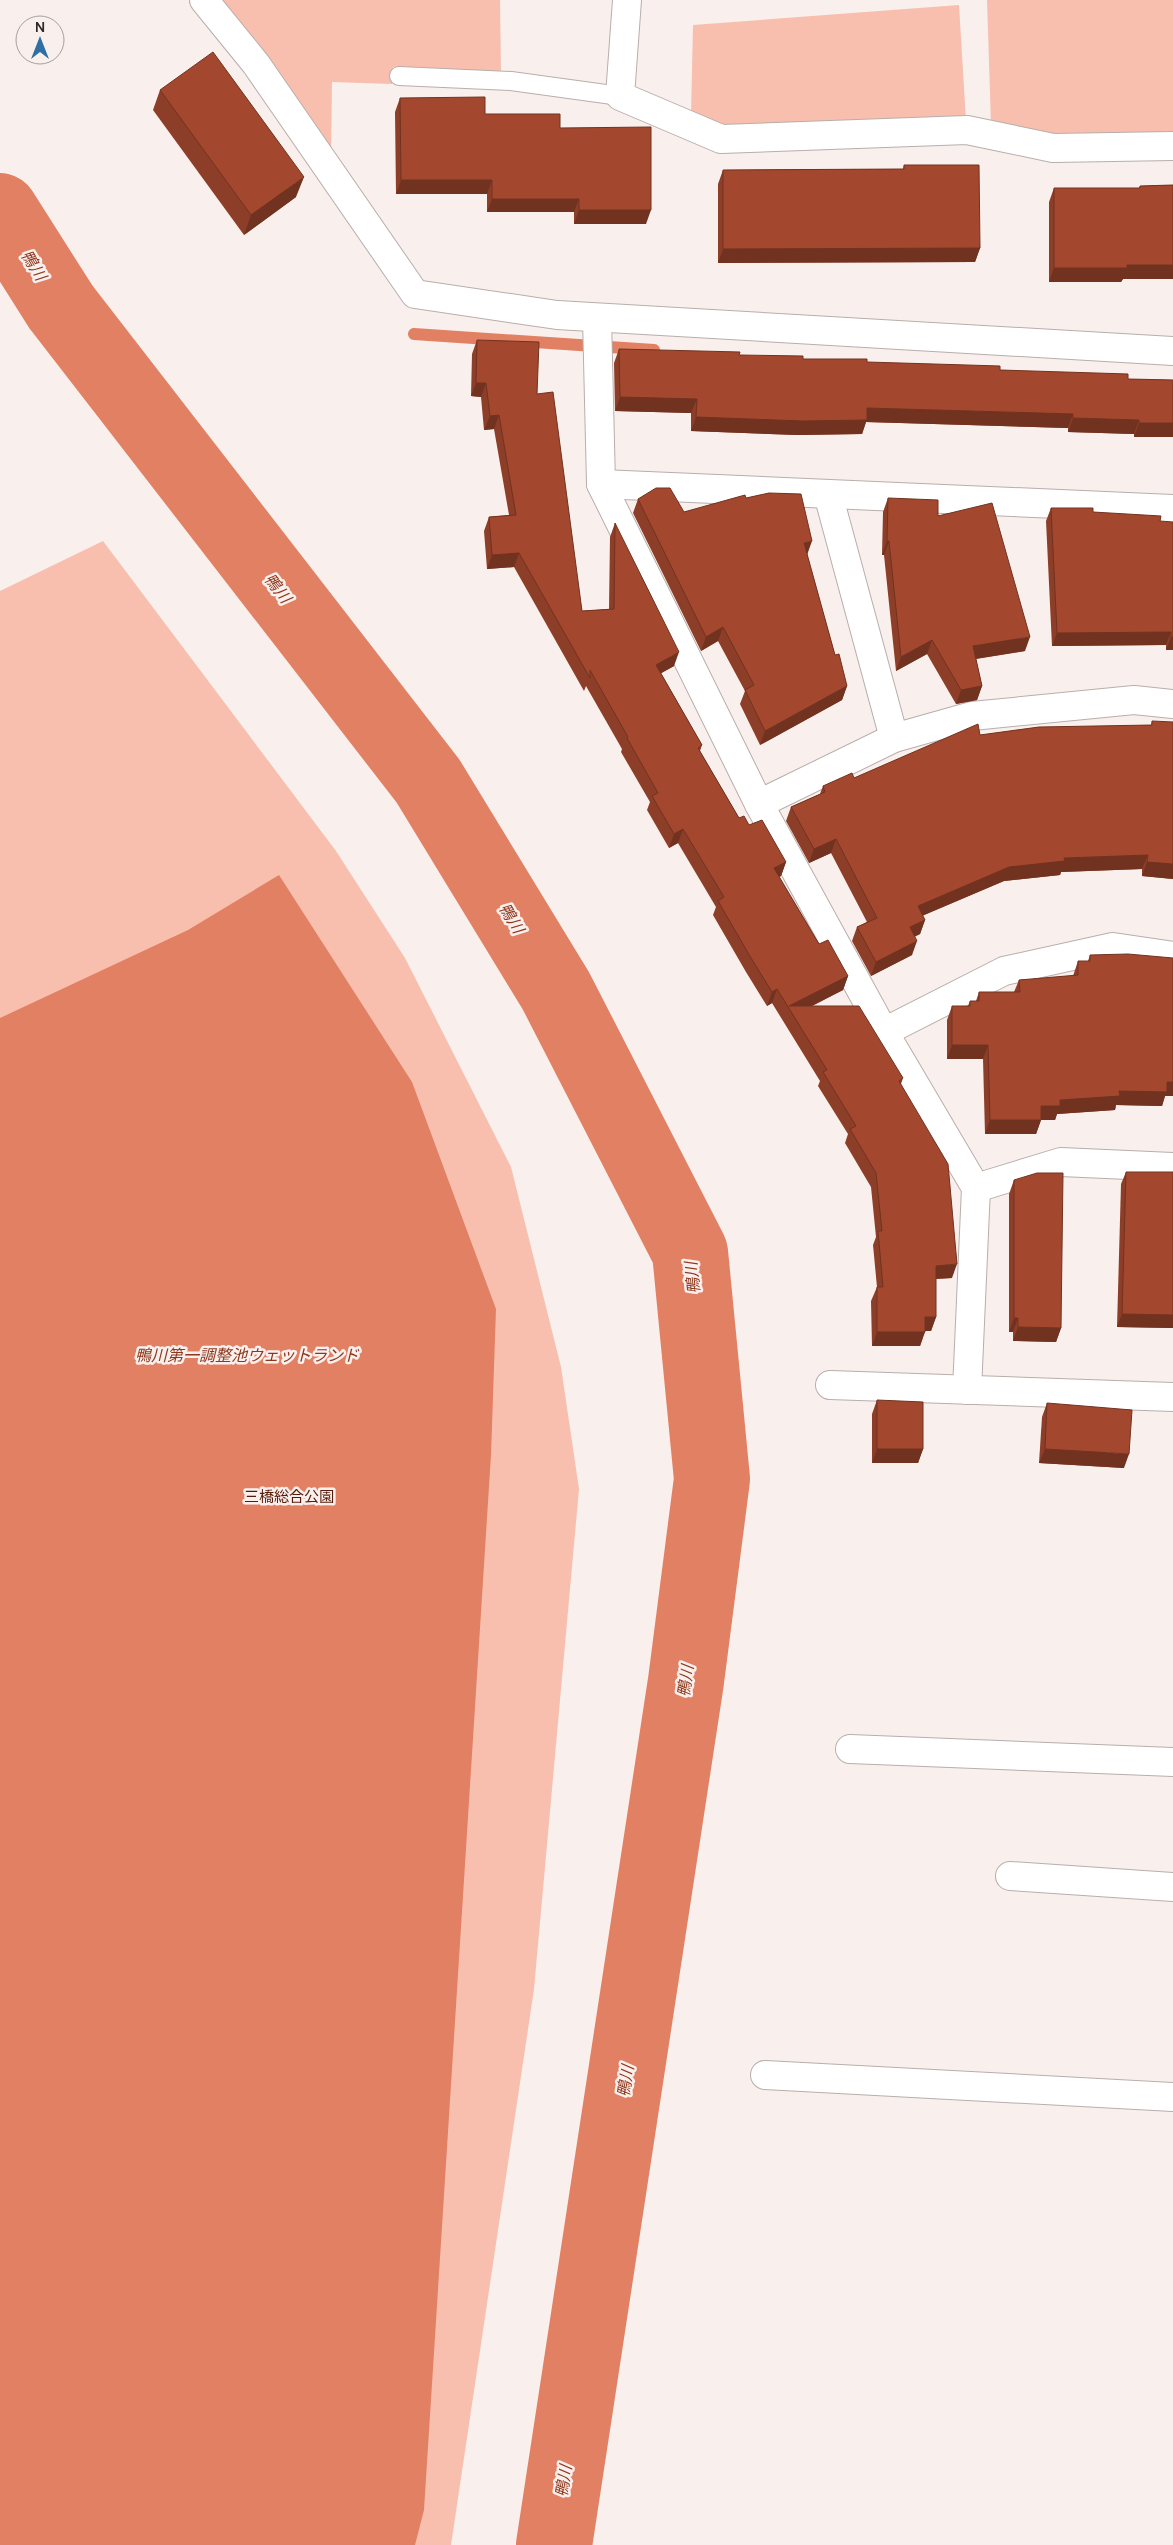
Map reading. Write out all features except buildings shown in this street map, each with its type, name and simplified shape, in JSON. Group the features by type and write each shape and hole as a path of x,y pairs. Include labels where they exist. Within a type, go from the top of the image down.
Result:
{"street":[{"path":"204,0 256,64 415,294 557,315 1173,352"},
{"path":"627,0 620,96 721,139 967,130 1053,148 1173,146"},
{"path":"597,318 601,484 758,804 884,1032 976,1188 967,1390"},
{"path":"601,484 1173,509"},
{"path":"828,494 894,738"},
{"path":"758,804 894,738 972,716 1134,700 1173,704"},
{"path":"884,1032 1004,971 1114,947 1173,956"},
{"path":"976,1188 1061,1162 1173,1166"},
{"path":"830,1385 1173,1396"},
{"path":"850,1749 1173,1762"},
{"path":"1010,1876 1173,1887"},
{"path":"765,2075 1173,2097"}],"lane":[{"path":"399,76 511,81 620,96"}],"green space":[{"path":"210,0 500,0 501,73 393,67 392,84 332,82 331,157"},
{"path":"987,0 1173,0 1173,136 1052,138 991,124"},
{"path":"959,5 966,121 721,130 691,115 693,25"},
{"name":"鴨川第一調整池ウェットランド","path":"103,541 336,851 405,958 511,1167 561,1367 579,1489 534,1989 451,2545 0,2545 0,591"}],"water":[{"name":"鴨川第一調整池ウェットランド","path":"279,875 412,1082 496,1309 491,1455 424,2510 415,2545 0,2545 0,1018 188,930"}],"waterway":[{"name":"鴨川","path":"0,211 61,307 428,781 556,991 690,1252 712,1479 686,1681 554,2545"},
{"path":"414,334 654,350"}],"park label":[{"name":"三橋総合公園","path":"289,1497"}]}
